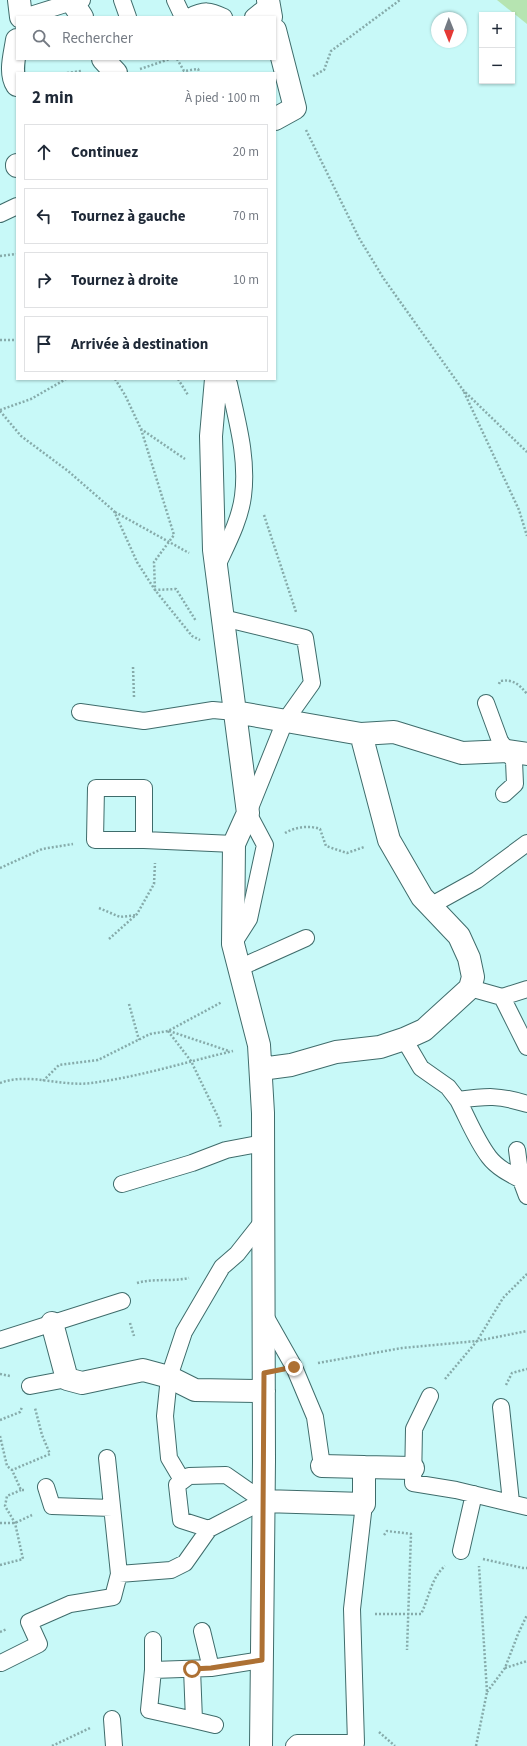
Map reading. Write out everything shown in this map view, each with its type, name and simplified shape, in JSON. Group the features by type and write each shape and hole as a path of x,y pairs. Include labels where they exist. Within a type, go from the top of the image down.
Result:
{"street":[{"path":"19,0 21,16"},
{"path":"276,34 293,98 276,118"},
{"path":"16,46 13,62 14,80 16,83"},
{"path":"105,60 125,72"},
{"path":"216,380 211,436 214,550 248,813 234,844 233,944 259,1044 261,1069 263,1143 264,1391 261,1746"},
{"path":"235,712 361,734 394,732 462,753 517,753"},
{"path":"261,1069 290,1065 336,1052 380,1047 404,1039 424,1030 470,988 473,977 470,964 459,936 422,897 389,840 361,734"},
{"path":"52,1323 67,1379 82,1383 143,1370 169,1377 196,1390 264,1391"},
{"path":"322,1466 413,1468"},
{"path":"264,1501 364,1504 364,1467"}],"lane":[{"path":"122,0 128,16"},
{"path":"175,0 183,16"},
{"path":"28,16 77,5"},
{"path":"191,16 198,12 211,11 222,16"},
{"path":"0,214 16,206"},
{"path":"216,568 234,528 243,497 244,455 229,384 227,380"},
{"path":"223,618 305,638 312,683 285,721 248,813 265,845 249,919 233,944"},
{"path":"486,703 500,741 517,753 514,761 515,784 504,794"},
{"path":"80,712 144,721 213,710 235,712"},
{"path":"150,840 144,788 96,788 95,840 150,840 234,844"},
{"path":"430,906 477,880 527,843"},
{"path":"239,968 306,938"},
{"path":"470,988 502,997 527,989"},
{"path":"502,997 527,1047"},
{"path":"404,1039 421,1068 448,1087 458,1100 479,1141 490,1158 506,1171 524,1181"},
{"path":"458,1100 492,1096 512,1099 527,1104"},
{"path":"122,1184 192,1163 226,1150 263,1143"},
{"path":"517,1150 527,1196"},
{"path":"182,1480 169,1458 165,1416 169,1377 184,1332 222,1267 237,1254 263,1221"},
{"path":"0,1340 122,1301"},
{"path":"263,1314 294,1367 315,1417 322,1466"},
{"path":"30,1386 67,1379"},
{"path":"430,1396 414,1429 413,1483 474,1494 527,1507"},
{"path":"501,1407 511,1502"},
{"path":"1,1663 39,1644 29,1622 70,1604 113,1597 119,1574 107,1458"},
{"path":"119,1574 171,1570 185,1562 208,1529 264,1501 226,1475 189,1476 177,1485 181,1520 208,1529"},
{"path":"46,1488 52,1506 112,1508"},
{"path":"461,1551 474,1494"},
{"path":"294,1746 297,1743 356,1743 352,1613 364,1504"},
{"path":"202,1631 211,1668"},
{"path":"153,1640 153,1670 149,1710 215,1725"},
{"path":"153,1670 211,1668 262,1660"},
{"path":"192,1669 194,1720"},
{"path":"112,1719 114,1746"}],"path":[{"path":"400,0 331,51 324,70 293,98 359,238 384,279 463,390 519,510 527,536"},
{"path":"125,72 167,60"},
{"path":"178,60 184,71 198,69 200,72"},
{"path":"0,256 16,254"},
{"path":"0,340 16,340"},
{"path":"64,380 31,399 0,410 21,436 68,471 114,512 216,568"},
{"path":"116,380 125,395 141,429 174,535 170,543 154,562 155,590"},
{"path":"463,390 527,452"},
{"path":"141,429 212,477"},
{"path":"114,512 137,562 155,590 192,636 227,653"},
{"path":"263,514 305,638"},
{"path":"155,590 176,589 199,626"},
{"path":"133,667 135,719"},
{"path":"265,845 289,830 305,827 320,829 326,846 347,853 376,842 389,840"},
{"path":"0,868 42,849 95,840"},
{"path":"109,939 137,914 154,884 150,840"},
{"path":"99,908 120,917 137,914"},
{"path":"43,1081 58,1065 98,1060 150,1034 168,1031 245,989"},
{"path":"129,1004 139,1040"},
{"path":"168,1031 230,1052"},
{"path":"168,1031 191,1061 219,1119 226,1150"},
{"path":"0,1083 16,1079 89,1083 121,1079 259,1044"},
{"path":"134,1336 122,1301 120,1289 146,1280 178,1280 199,1276 222,1267"},
{"path":"430,1396 477,1341 503,1298 527,1274"},
{"path":"294,1367 402,1348 477,1341 527,1331"},
{"path":"501,1407 504,1390 512,1373 527,1369"},
{"path":"12,1470 50,1454 42,1435 30,1386"},
{"path":"0,1436 7,1466 12,1470 21,1490"},
{"path":"0,1565 23,1559 15,1523 5,1506 7,1496 21,1490 46,1488"},
{"path":"0,1523 15,1523 52,1506"},
{"path":"359,1541 379,1542 387,1531 412,1534 407,1614 407,1650"},
{"path":"352,1613 421,1614 428,1600 436,1573 461,1551 478,1558 527,1568"},
{"path":"476,1746 487,1692 478,1558"},
{"path":"487,1692 505,1668 518,1634 527,1616"},
{"path":"505,1668 527,1661"}],"green space":[{"path":"497,0 527,0 527,24 515,14 515,12 512,12"}],"route":[{"path":"192,1669 211,1668 262,1660 264,1373 294,1367"}]}
